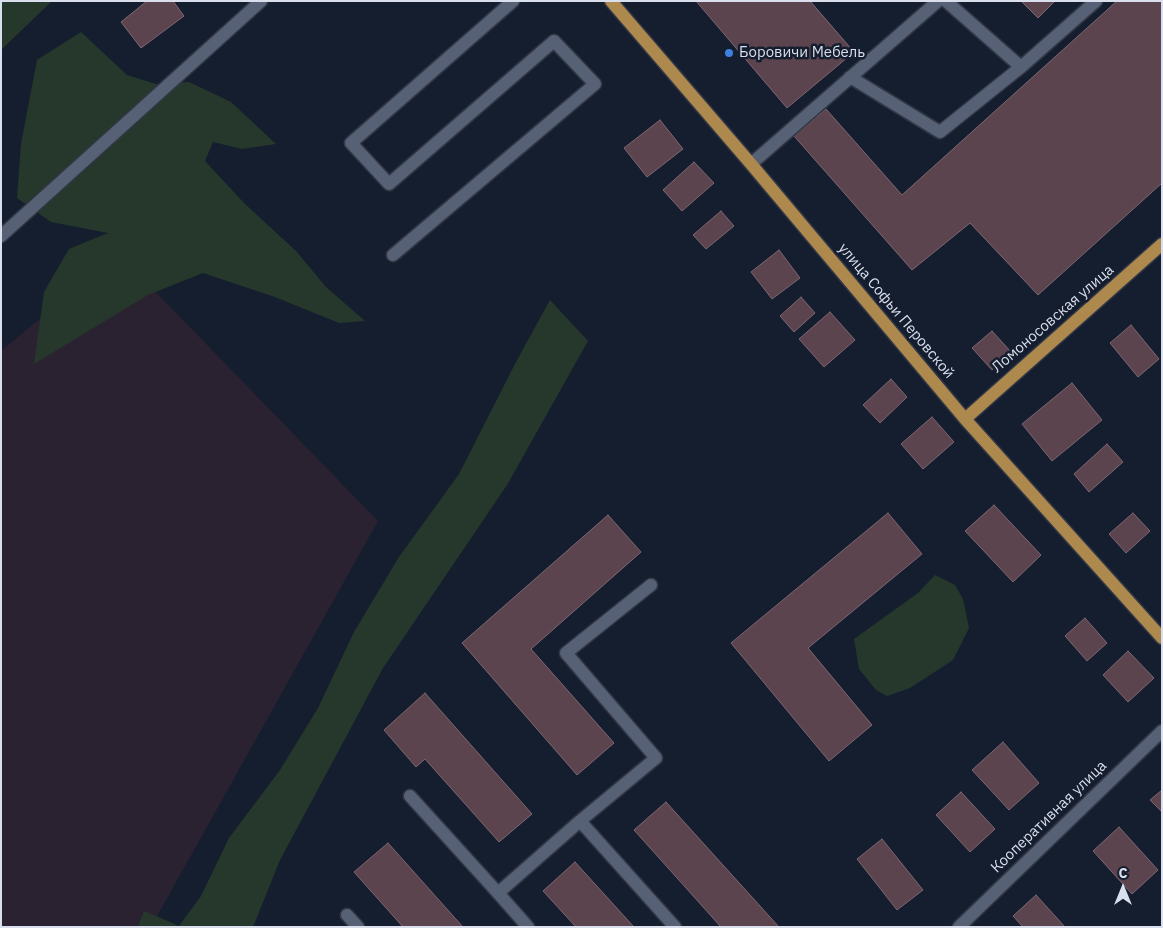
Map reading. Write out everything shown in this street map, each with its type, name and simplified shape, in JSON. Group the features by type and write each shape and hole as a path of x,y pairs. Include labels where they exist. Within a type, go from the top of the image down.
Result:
{"main road":[{"name":"улица Софьи Перовской","path":"611,1 965,418 1162,638"},
{"name":"Ломоносовская улица","path":"965,418 1162,244"}],"street":[{"path":"1,236 261,1"},
{"path":"392,255 594,84 554,41 389,184 351,143 513,1"},
{"path":"751,164 938,1"},
{"path":"946,1 1021,67"},
{"path":"850,77 940,132 1021,67 1096,1"},
{"path":"498,893 656,758 566,653 651,585"},
{"name":"Кооперативная улица","path":"959,927 1162,731"},
{"path":"410,796 528,927"},
{"path":"580,821 674,927"},
{"path":"347,915 358,927"}],"shaded area":[{"path":"118,253 378,521 151,927 1,927 1,351"}],"green space":[{"path":"1,1 52,1 1,50"},
{"path":"81,32 127,75 156,84 189,82 231,102 276,144 242,149 213,142 205,161 244,203 296,251 326,287 365,321 339,323 275,297 203,273 148,295 34,364 44,292 69,249 108,233 51,222 17,198 21,144 37,60"},
{"path":"550,300 588,341 507,485 383,668 280,860 253,927 138,927 144,911 179,926 201,896 229,838 280,770 318,708 354,632 399,557 459,474"},
{"path":"935,575 955,585 963,599 969,628 953,660 910,688 887,696 876,690 859,669 854,639 918,593"}],"building":[{"path":"147,1 173,1 184,16 141,48 121,22"},
{"path":"696,1 810,1 854,52 787,108"},
{"path":"1021,1 1055,1 1038,18"},
{"path":"1117,1 1162,1 1162,183 1038,295 970,223 912,270 794,136 826,109 902,195"},
{"path":"660,120 683,149 647,177 624,148"},
{"path":"694,162 714,183 682,211 663,190"},
{"path":"721,211 734,226 706,249 693,235"},
{"path":"779,250 800,278 772,299 751,272"},
{"path":"801,297 815,313 794,332 780,316"},
{"path":"830,312 855,340 824,367 799,339"},
{"path":"1131,325 1159,359 1138,377 1110,343"},
{"path":"992,331 1012,353 992,370 972,348"},
{"path":"891,379 907,397 880,423 863,405"},
{"path":"1072,383 1102,420 1052,461 1022,424"},
{"path":"932,417 954,442 923,469 901,444"},
{"path":"1107,444 1123,462 1089,492 1074,474"},
{"path":"994,505 1041,555 1013,582 965,531"},
{"path":"888,513 922,554 808,648 872,725 829,761 731,643"},
{"path":"1133,513 1150,531 1126,553 1109,534"},
{"path":"608,515 641,552 531,649 614,743 577,775 462,643"},
{"path":"1085,618 1107,643 1087,661 1065,636"},
{"path":"1128,651 1154,678 1128,702 1103,675"},
{"path":"425,693 532,814 499,842 425,759 416,767 384,730"},
{"path":"1003,742 1039,783 1009,810 972,770"},
{"path":"1162,790 1162,812 1150,800"},
{"path":"961,792 995,829 970,852 936,815"},
{"path":"666,802 779,927 721,927 634,830"},
{"path":"1119,827 1158,870 1132,894 1093,851"},
{"path":"882,839 923,890 897,910 857,859"},
{"path":"388,843 463,927 403,927 354,872"},
{"path":"575,862 634,927 576,927 543,891"},
{"path":"1036,895 1065,927 1023,927 1013,916"}],"place":[{"name":"Боровичи Мебель","path":"729,53"}]}
